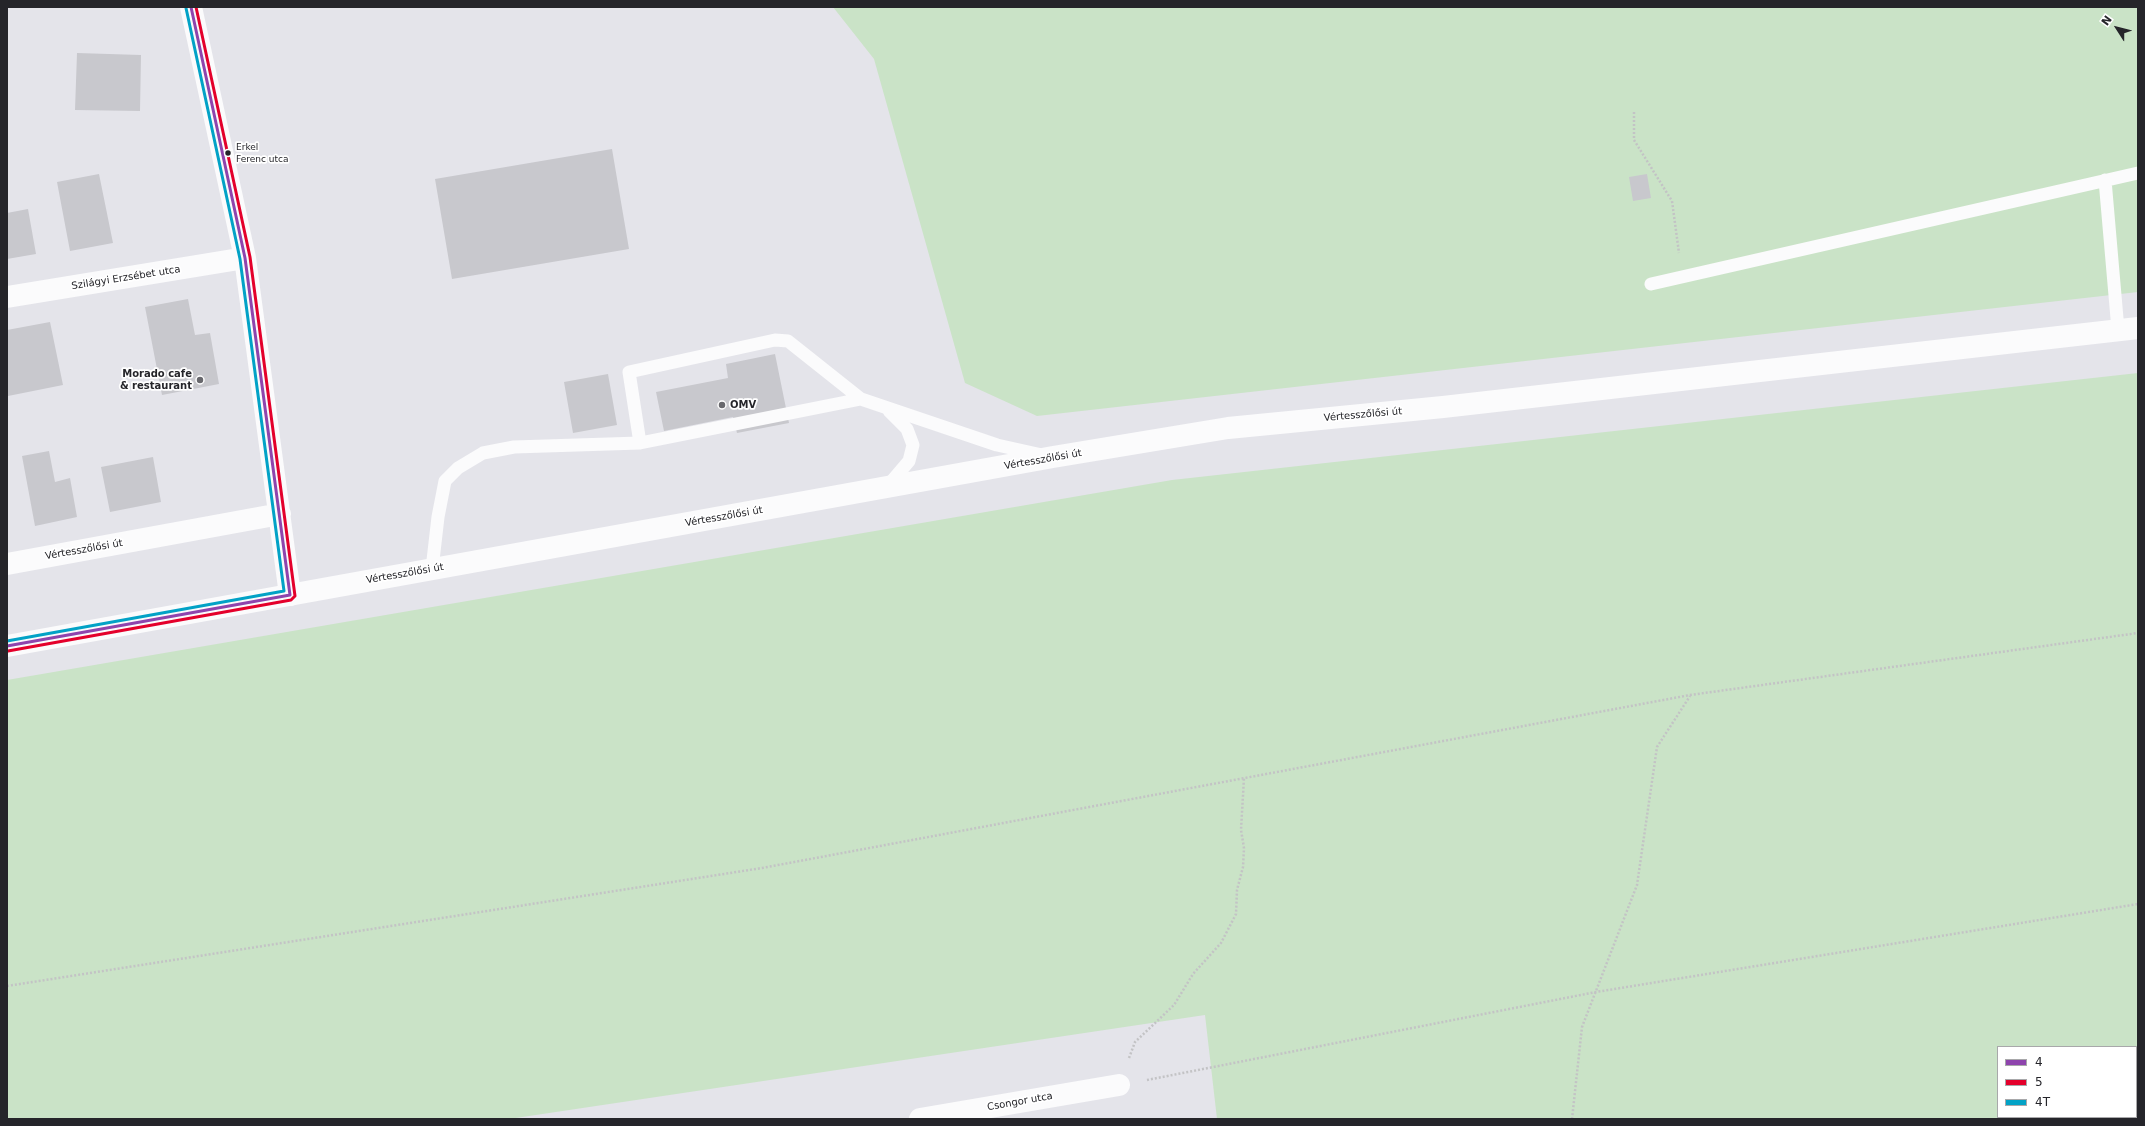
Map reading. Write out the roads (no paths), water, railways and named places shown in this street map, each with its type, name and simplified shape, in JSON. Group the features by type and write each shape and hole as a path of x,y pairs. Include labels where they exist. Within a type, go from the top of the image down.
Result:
{"main road":[{"path":"191,7 245,258 290,595"},
{"name":"Szilágyi Erzsébet utca","path":"7,297 245,258"},
{"name":"Vértesszőlősi út","path":"7,646 884,489 1053,457 1228,428 1443,407 2128,329"},
{"name":"Vértesszőlősi út","path":"7,564 280,514"},
{"name":"Csongor utca","path":"920,1119 1119,1085"}],"lane":[{"path":"1651,284 2138,173"},
{"path":"2105,180 2128,329"},
{"path":"640,443 629,372 775,340 788,341 861,399 997,445 1053,457"},
{"path":"432,569 438,517 446,481 458,468 483,453 514,447 640,443 861,399"},
{"path":"884,489 909,461 913,445 907,429 887,409"}],"place":[{"name":"Erkel Ferenc utca","path":"228,153"},
{"name":"Morado cafe & restaurant","path":"200,380"},
{"name":"OMV","path":"722,405"}]}
